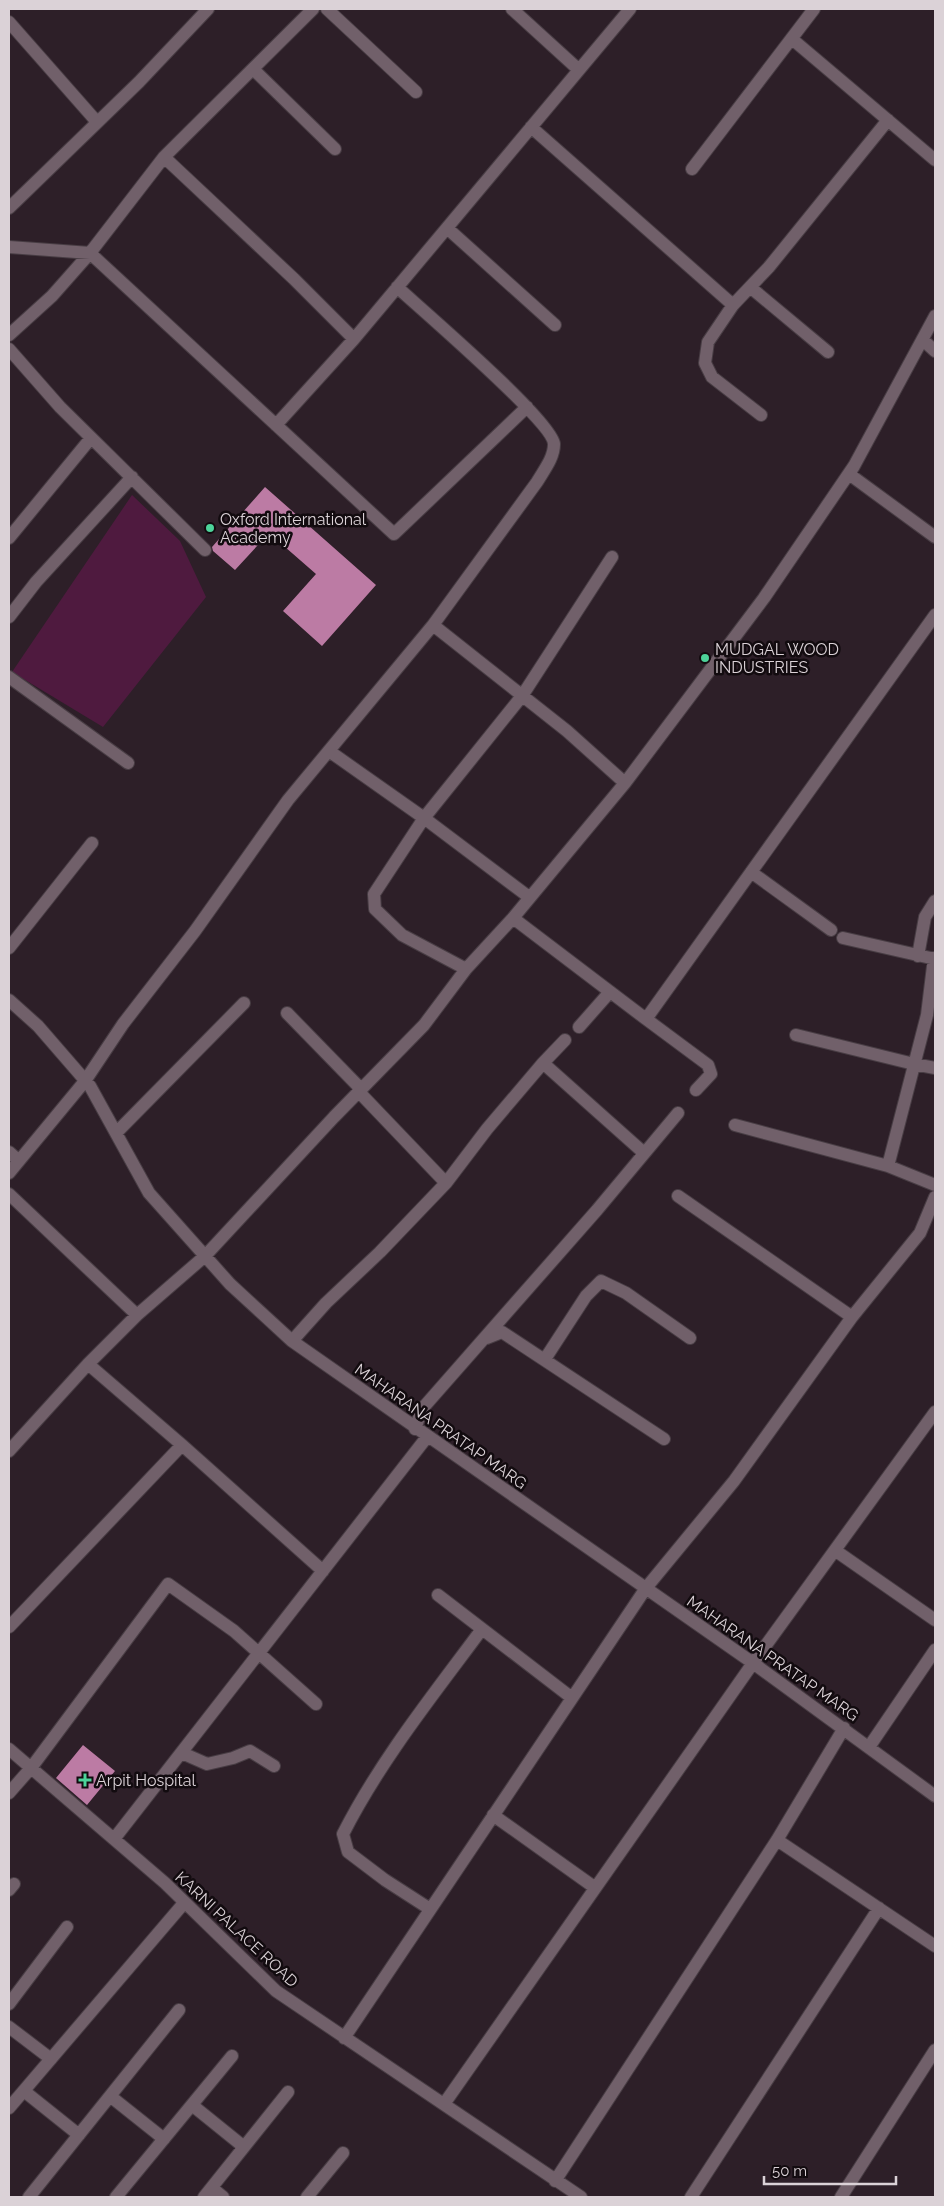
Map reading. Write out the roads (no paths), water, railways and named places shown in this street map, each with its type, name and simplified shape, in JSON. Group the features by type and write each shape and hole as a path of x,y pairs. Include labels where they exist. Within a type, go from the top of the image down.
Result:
{"street":[{"path":"9,208 208,9"},
{"path":"9,335 52,296 90,253 164,157 313,9"},
{"path":"327,9 416,92"},
{"path":"512,9 579,70"},
{"path":"276,425 354,339 630,9"},
{"path":"692,169 814,9"},
{"path":"9,22 97,122"},
{"path":"792,39 935,160"},
{"path":"253,69 335,149"},
{"path":"760,415 712,377 705,363 708,342 733,305 769,267 888,120"},
{"path":"531,127 733,305"},
{"path":"164,157 294,279 354,339"},
{"path":"447,228 555,325"},
{"path":"9,246 90,253 394,534 527,407"},
{"path":"9,1173 85,1081 124,1024 195,931 288,800 433,625 537,482 552,457 554,442 549,432 527,407 397,287"},
{"path":"750,287 828,352"},
{"path":"9,1451 88,1364 137,1315 205,1256 424,1025 466,969 513,918 625,783 764,598 849,474 935,316"},
{"path":"922,340 935,351"},
{"path":"9,348 60,407 205,550"},
{"path":"9,538 91,438"},
{"path":"849,474 935,537"},
{"path":"9,617 36,582 132,477"},
{"path":"466,969 402,935 375,909 374,894 424,818 522,696 612,557"},
{"path":"646,1019 935,614"},
{"path":"433,625 567,731 625,783"},
{"path":"9,677 128,763"},
{"path":"329,751 424,818 529,897"},
{"path":"9,948 92,843"},
{"path":"750,872 830,930"},
{"path":"918,956 925,917 935,901"},
{"path":"513,918 608,992 708,1065 711,1074 696,1090"},
{"path":"843,938 918,956 935,958 927,1015 888,1166"},
{"path":"579,1026 608,992"},
{"name":"MAHARANA PRATAP MARG","path":"9,1000 38,1026 85,1081 149,1193 230,1284 292,1342 753,1663 935,1796"},
{"path":"116,1134 244,1003"},
{"path":"288,1012 446,1183"},
{"path":"796,1035 935,1068"},
{"path":"292,1342 326,1303 380,1252 446,1183 487,1129 565,1040"},
{"path":"543,1063 644,1153"},
{"path":"415,1429 422,1409 598,1210 678,1113"},
{"path":"735,1125 888,1166 935,1185"},
{"path":"9,1152 19,1161"},
{"path":"9,1194 137,1315"},
{"path":"678,1196 852,1317"},
{"path":"344,2038 646,1588 734,1481 852,1317 920,1233 935,1197"},
{"path":"545,1359 586,1296 601,1281 626,1293 690,1338"},
{"path":"484,1338 502,1332 664,1438"},
{"path":"88,1364 182,1444 323,1571"},
{"path":"444,2104 594,1887 935,1412"},
{"path":"114,1839 428,1437"},
{"path":"9,1627 182,1444"},
{"path":"836,1551 935,1620"},
{"path":"9,1793 30,1768 168,1584 234,1631 316,1704"},
{"path":"438,1595 572,1698"},
{"path":"430,1910 348,1852 343,1834 354,1811 383,1766 482,1628"},
{"path":"870,1747 935,1650"},
{"path":"555,2180 777,1840 844,1728"},
{"name":"KARNI PALACE ROAD","path":"9,1749 114,1839 276,1991 581,2197"},
{"path":"182,1753 206,1764 233,1758 250,1751 274,1766"},
{"path":"493,1815 594,1887"},
{"path":"777,1840 935,1946"},
{"path":"9,2108 184,1903"},
{"path":"691,2197 879,1908"},
{"path":"9,2004 67,1927"},
{"path":"29,2197 179,2010"},
{"path":"9,2027 51,2059"},
{"path":"841,2197 935,2050"},
{"path":"116,2197 232,2056"},
{"path":"24,2091 79,2135"},
{"path":"223,2197 208,2193 288,2092"},
{"path":"110,2096 164,2139"},
{"path":"192,2105 244,2147"},
{"path":"307,2197 343,2153"}],"place":[{"name":"Oxford International Academy","path":"210,528"},
{"name":"MUDGAL WOOD INDUSTRIES","path":"705,658"},
{"name":"Arpit Hospital","path":"85,1780"}]}
